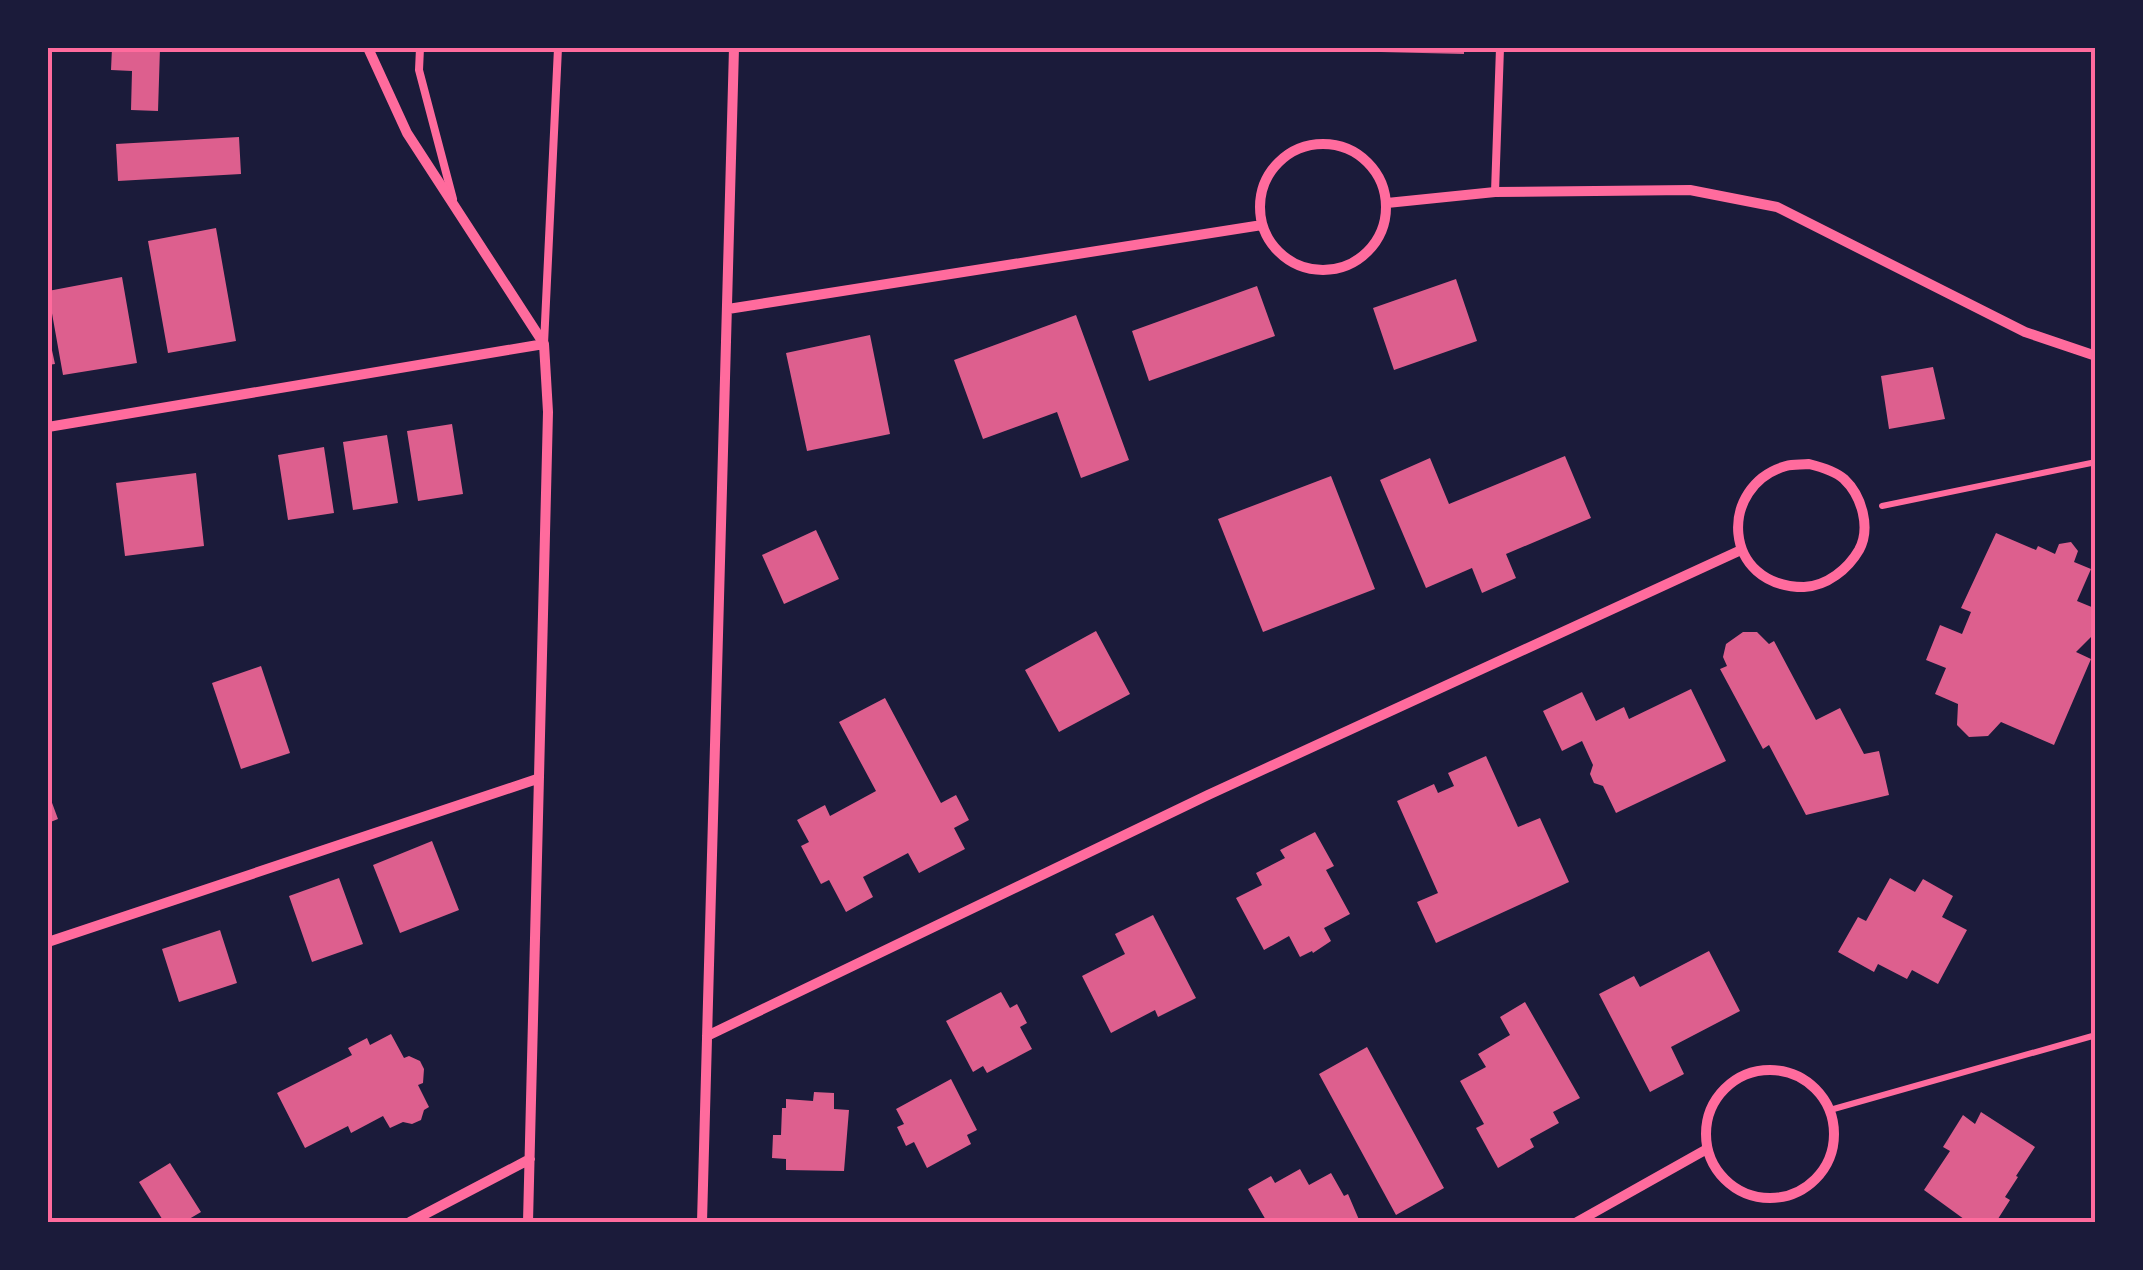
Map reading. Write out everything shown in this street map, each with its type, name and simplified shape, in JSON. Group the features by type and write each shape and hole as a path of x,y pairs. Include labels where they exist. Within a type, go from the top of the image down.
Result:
{"street":[{"path":"368,48 407,133 544,344 548,412 528,1222"},
{"path":"702,1222 734,48"},
{"path":"1330,143 1363,157 1375,170 1387,202 1385,223 1363,257 1324,271 1294,263 1271,244 1262,226 1259,208 1269,174 1280,160 1312,144 1330,143"},
{"path":"1387,202 1495,192 1690,190 1777,207 2025,332 2096,356"},
{"path":"728,308 1262,226"},
{"path":"48,427 544,344"},
{"path":"1809,464 1843,478 1861,510 1866,524 1862,545 1850,564 1832,579 1812,586 1786,587 1767,580 1751,568 1741,550 1738,529 1749,492 1765,477 1786,466 1809,464"},
{"path":"708,1036 1208,796 1741,550"},
{"path":"48,942 537,779"},
{"path":"1752,1072 1789,1072 1820,1094 1830,1110 1832,1152 1808,1186 1789,1196 1747,1194 1729,1184 1715,1168 1707,1149 1705,1129 1710,1110 1734,1080 1752,1072"},
{"path":"1578,1222 1707,1149"},
{"path":"410,1222 530,1160"}],"lane":[{"path":"420,48 423,85 456,208"},
{"path":"544,344 558,48"},
{"path":"1495,192 1500,48"}],"path":[{"path":"1861,510 2096,462"},
{"path":"1830,1110 2096,1035"}],"building":[{"path":"112,48 160,48 158,111 131,110 132,71 111,70"},
{"path":"1464,48 1464,54 1339,51"},
{"path":"239,137 241,174 118,181 116,144"},
{"path":"216,228 236,341 168,353 148,241"},
{"path":"122,277 137,363 63,375 48,291"},
{"path":"1456,279 1477,341 1394,370 1373,308"},
{"path":"1257,286 1275,336 1149,381 1132,331"},
{"path":"1076,315 1129,460 1081,478 1057,412 983,439 954,360"},
{"path":"48,332 55,364 48,365"},
{"path":"870,335 890,434 807,451 786,353"},
{"path":"1933,367 1945,419 1889,429 1881,376"},
{"path":"452,424 463,494 418,501 407,431"},
{"path":"387,435 398,503 353,510 343,442"},
{"path":"324,447 334,513 288,520 278,455"},
{"path":"1565,456 1591,518 1506,554 1516,578 1482,593 1472,568 1426,588 1380,480 1430,458 1449,504"},
{"path":"196,473 204,546 125,556 116,483"},
{"path":"1331,476 1375,589 1263,632 1218,519"},
{"path":"816,530 839,579 784,604 762,555"},
{"path":"1996,533 2055,554 2059,544 2071,542 2078,551 2074,562 2091,569 2077,601 2094,608 2094,634 2076,652 2091,659 2054,745 2001,722 1988,736 1969,737 1957,725 1958,704 1935,694 1946,668 1926,660 1940,625 1962,634 1971,612 1961,608"},
{"path":"1096,631 1130,694 1059,732 1025,670"},
{"path":"1743,632 1757,632 1769,644 1774,641 1816,720 1840,708 1864,754 1879,751 1889,795 1806,815 1769,745 1763,749 1720,669 1727,666 1723,657 1726,644"},
{"path":"261,666 290,753 241,769 212,683"},
{"path":"1691,689 1726,761 1616,813 1603,786 1594,783 1590,774 1593,765 1582,741 1562,751 1543,711 1582,692 1596,721 1624,707 1629,719"},
{"path":"885,698 941,803 956,795 969,820 954,828 965,849 919,873 908,853 863,877 873,897 846,912 829,880 821,884 801,846 809,842 797,820 825,805 830,816 876,791 839,722"},
{"path":"1486,756 1518,827 1540,818 1569,882 1436,943 1417,902 1438,893 1397,801 1434,784 1438,793 1454,786 1448,773"},
{"path":"48,792 58,819 48,823"},
{"path":"1315,832 1334,866 1326,870 1350,914 1324,928 1331,941 1313,953 1300,957 1289,936 1264,950 1236,898 1262,885 1256,873 1285,858 1280,850"},
{"path":"432,841 459,910 400,933 373,865"},
{"path":"339,878 363,944 312,962 289,896"},
{"path":"1890,878 1915,892 1923,879 1953,896 1942,917 1967,930 1938,984 1912,970 1907,979 1878,964 1874,972 1838,952 1858,917 1866,921"},
{"path":"1153,915 1196,998 1158,1017 1155,1010 1111,1033 1082,976 1125,954 1115,934"},
{"path":"220,930 237,983 179,1002 162,949"},
{"path":"1709,951 1740,1011 1671,1047 1684,1074 1650,1092 1599,994 1634,976 1640,987"},
{"path":"1001,992 1010,1008 1017,1004 1027,1023 1020,1027 1032,1049 987,1073 983,1066 973,1072 946,1021"},
{"path":"1525,1002 1580,1098 1553,1112 1559,1123 1530,1139 1534,1147 1498,1168 1476,1128 1484,1124 1460,1081 1486,1067 1478,1054 1510,1035 1500,1017"},
{"path":"391,1034 404,1058 420,1061 424,1069 423,1083 418,1085 429,1107 421,1120 390,1128 383,1116 351,1133 348,1126 305,1148 277,1093 352,1055 348,1048 367,1038 370,1045"},
{"path":"1367,1047 1444,1188 1396,1215 1319,1074"},
{"path":"951,1079 977,1130 967,1135 971,1144 927,1168 914,1142 906,1146 897,1127 904,1124 896,1109"},
{"path":"814,1092 834,1093 834,1109 849,1110 844,1171 786,1170 786,1159 772,1158 773,1135 781,1135 786,1099 813,1101"},
{"path":"1981,1112 2035,1147 2005,1197 2010,1200 1996,1222 1968,1222 1924,1190 1950,1151 1943,1147 1963,1115 1975,1124"},
{"path":"170,1163 201,1212 184,1222 164,1222 139,1182"},
{"path":"1300,1169 1309,1185 1331,1173 1344,1196 1348,1194 1360,1222 1267,1222 1248,1189 1271,1176 1275,1183"}]}
